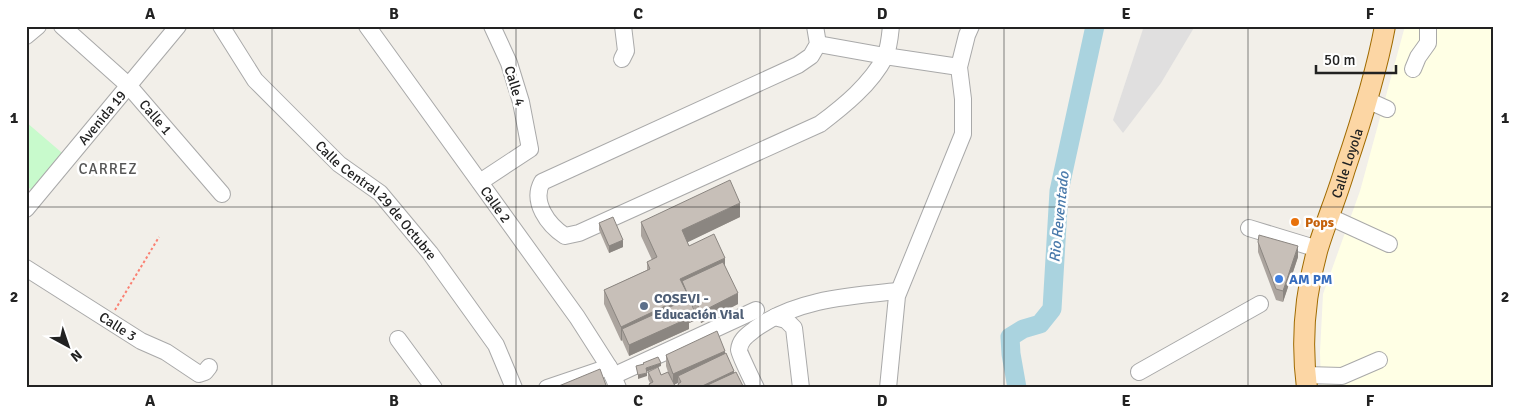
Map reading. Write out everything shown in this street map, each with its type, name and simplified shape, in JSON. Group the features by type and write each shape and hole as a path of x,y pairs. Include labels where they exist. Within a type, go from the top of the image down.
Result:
{"main road":[{"name":"Calle Loyola","path":"1306,381 1305,351 1308,298 1318,248 1330,217 1367,100 1385,26"}],"street":[{"path":"26,36 38,26"},
{"name":"Calle 1","path":"62,26 128,85 222,194"},
{"name":"Avenida 19","path":"26,209 178,26"},
{"name":"Calle Central 29 de Octubre","path":"221,26 255,80 340,164 380,193 423,246 496,345 514,388"},
{"name":"Calle 2","path":"367,26 577,317 613,377"},
{"name":"Calle 4","path":"480,182 530,149 521,102 509,63 492,26"},
{"path":"622,26 626,51 622,59"},
{"path":"815,26 818,44 811,56 798,65 542,182 538,190 538,200 554,229 565,236 579,233 820,124 834,114 863,86 885,56 891,26"},
{"path":"888,388 898,291 963,134 963,99 959,67 971,26"},
{"path":"1413,69 1418,57 1428,43 1428,26"},
{"path":"818,44 959,67"},
{"path":"1367,100 1387,109"},
{"path":"1330,217 1388,244"},
{"path":"1249,228 1318,248"},
{"name":"Calle 3","path":"26,268 141,342 166,352 198,374 205,372 209,366"},
{"path":"756,388 739,349 743,339 775,317 818,302 854,295 898,291"},
{"path":"1139,372 1260,304"},
{"path":"547,388 613,377 756,310"},
{"path":"775,317 786,320 794,328 801,388"},
{"path":"398,339 434,388"},
{"path":"1306,381 1342,376 1379,360"}],"path":[{"path":"108,320 159,237"}],"shaded area":[{"path":"1144,26 1195,26 1161,83 1123,133 1113,120"},
{"path":"1405,26 1493,26 1493,388 1323,388 1321,383 1320,352 1323,294 1360,191"}],"green space":[{"path":"26,122 68,158 37,195 26,185"}],"building":[{"path":"730,180 740,203 682,230 689,246 714,234 725,258 680,279 688,295 621,327 604,290 650,269 647,262 657,257 641,222"},
{"path":"613,217 623,240 609,246 599,223"},
{"name":"AM PM","path":"1259,235 1298,246 1283,291 1276,289 1258,242"},
{"path":"723,262 738,293 701,312 693,296 688,298 682,281"},
{"path":"690,301 694,310 687,313 689,318 629,345 622,329 681,302 682,305"},
{"path":"717,331 725,351 673,374 666,355"},
{"path":"726,353 734,371 698,388 679,388 678,384 681,382 678,376"},
{"path":"658,357 661,363 646,368 647,373 638,375 636,366"},
{"path":"658,367 661,375 668,372 676,388 651,388 649,384 653,382 648,372"},
{"path":"600,369 607,388 554,388"},
{"path":"736,372 744,388 701,388"}],"waterway":[{"name":"Rio Reventado","path":"1017,388 1010,337 1023,329 1040,324 1052,309 1059,191 1095,26"}],"place":[{"name":"Pops","path":"1295,222"},
{"name":"AM PM","path":"1279,279"},
{"name":"COSEVI - Educación Vial","path":"644,306"}],"district":[{"name":"CARREZ","path":"108,169"}]}
